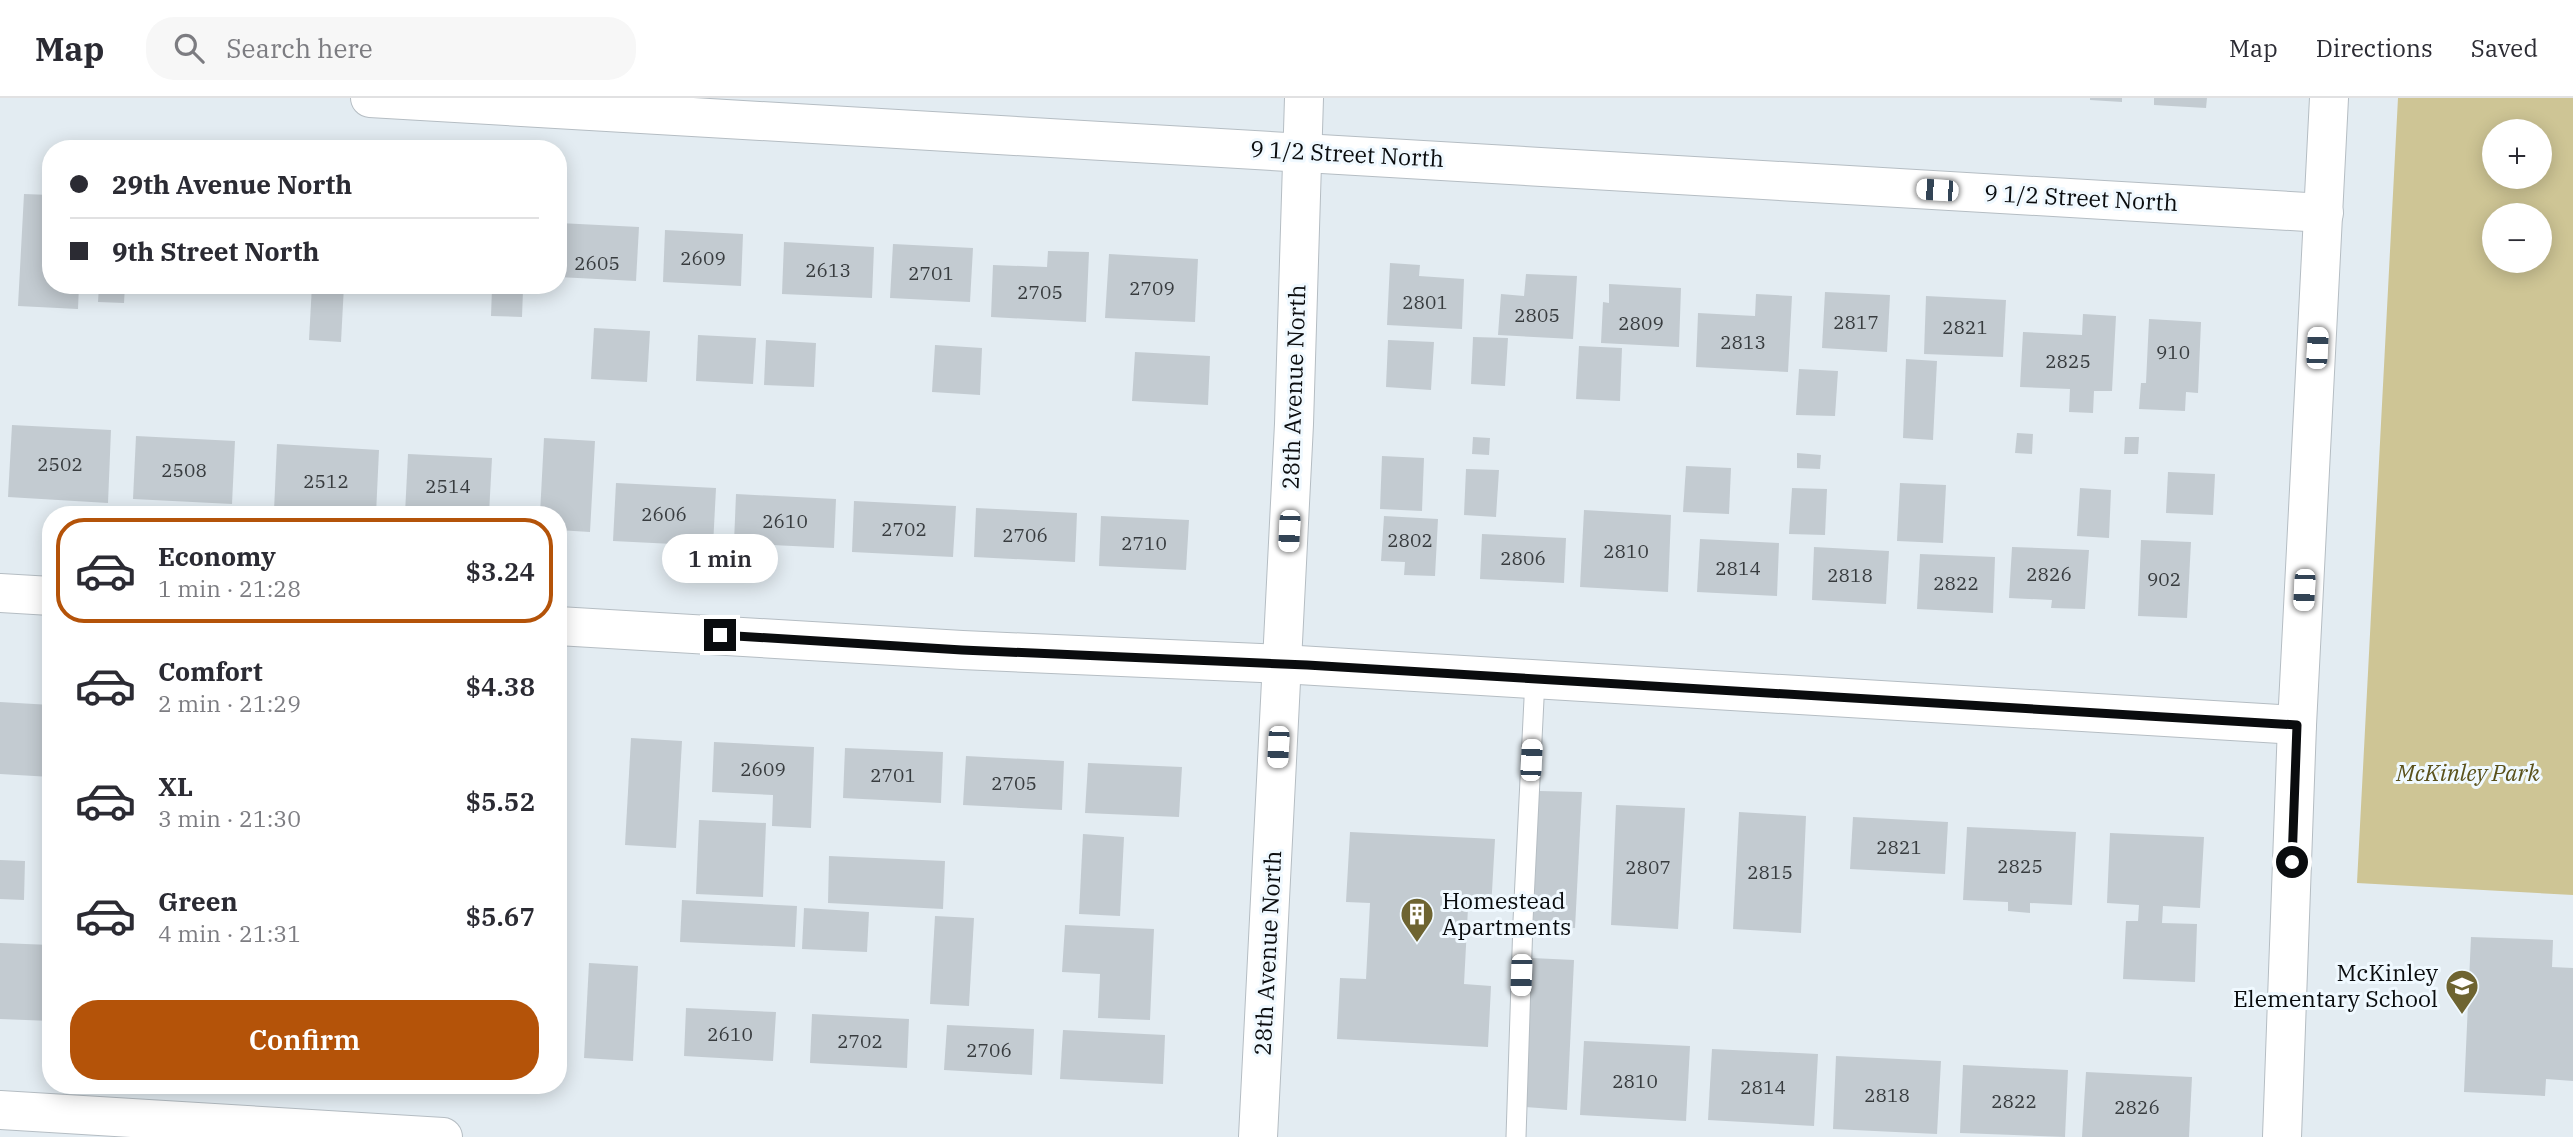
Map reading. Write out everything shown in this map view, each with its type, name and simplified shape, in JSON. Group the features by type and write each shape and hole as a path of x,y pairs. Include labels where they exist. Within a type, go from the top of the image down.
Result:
{"street":[{"name":"9 1/2 Street North","path":"370,98 2324,213"},
{"name":"28th Avenue North","path":"1258,1137 1294,424 1304,98"},
{"path":"2282,1137 2297,725 2329,98"},
{"path":"0,593 42,595"},
{"path":"567,627 962,650 1282,664 2297,725"},
{"path":"0,1110 443,1137"}],"lane":[{"path":"1516,1137 1522,921 1535,679"}],"green space":[{"name":"McKinley Park","path":"2398,98 2573,98 2573,895 2357,883"}],"building":[{"path":"2122,98 2122,102 2090,100"},
{"path":"2154,98 2207,98 2206,108 2154,105"},
{"path":"24,194 42,195 42,294 79,294 78,309 18,306"},
{"path":"567,223 639,227 636,281 567,277"},
{"path":"665,230 743,234 741,286 663,282"},
{"path":"784,242 874,247 872,298 782,294"},
{"path":"893,244 973,248 970,302 890,298"},
{"path":"1048,251 1089,252 1086,322 991,317 993,265 1047,267"},
{"path":"1109,254 1198,259 1195,322 1105,318"},
{"path":"1390,263 1420,265 1419,276 1464,279 1462,329 1387,325"},
{"path":"1526,274 1577,276 1573,339 1498,335 1501,294 1524,296"},
{"path":"1609,284 1681,288 1679,347 1601,343 1603,302 1609,303"},
{"path":"1825,292 1890,295 1887,352 1822,348"},
{"path":"98,294 124,294 124,303 98,302"},
{"path":"312,294 344,294 341,342 309,340"},
{"path":"492,294 523,294 522,317 491,316"},
{"path":"1756,294 1792,296 1788,372 1696,367 1698,313 1755,316"},
{"path":"1926,296 2006,300 2003,357 1924,354"},
{"path":"2083,314 2116,316 2112,391 2094,391 2093,413 2069,412 2070,389 2020,387 2023,332 2082,335"},
{"path":"2149,319 2201,322 2198,393 2186,392 2185,411 2139,409 2141,383 2146,383"},
{"path":"594,328 650,331 647,382 591,379"},
{"path":"698,335 756,338 753,384 696,381"},
{"path":"1473,337 1508,338 1505,386 1471,384"},
{"path":"766,340 816,343 814,387 764,385"},
{"path":"1388,340 1434,342 1431,390 1386,387"},
{"path":"935,345 982,348 980,395 932,392"},
{"path":"1579,346 1622,348 1620,401 1576,399"},
{"path":"1135,352 1210,356 1208,405 1132,401"},
{"path":"1906,359 1937,361 1933,440 1903,438"},
{"path":"1799,369 1838,371 1835,416 1796,415"},
{"path":"12,425 111,430 108,503 8,497"},
{"path":"2017,433 2033,434 2032,454 2015,453"},
{"path":"136,436 235,441 232,504 133,499"},
{"path":"1473,437 1490,438 1489,455 1472,454"},
{"path":"2125,437 2139,437 2138,454 2124,454"},
{"path":"544,438 595,441 590,532 567,531 567,506 540,506"},
{"path":"277,444 379,450 376,506 274,506"},
{"path":"1797,453 1821,455 1820,469 1797,468"},
{"path":"408,454 492,458 489,506 405,506"},
{"path":"1382,456 1424,458 1422,511 1380,509"},
{"path":"1686,466 1731,468 1729,514 1683,512"},
{"path":"1466,469 1499,470 1496,517 1464,515"},
{"path":"2168,472 2215,474 2213,515 2166,513"},
{"path":"616,483 716,488 713,546 613,541"},
{"path":"1900,483 1946,485 1943,543 1897,541"},
{"path":"1792,488 1827,489 1825,535 1789,534"},
{"path":"2080,488 2111,490 2109,538 2077,536"},
{"path":"736,494 836,499 834,548 734,543"},
{"path":"854,501 956,506 953,557 852,552"},
{"path":"976,508 1077,513 1075,562 974,557"},
{"path":"1584,510 1671,515 1668,592 1580,587"},
{"path":"1101,516 1189,520 1186,570 1099,566"},
{"path":"1384,516 1438,519 1435,576 1404,575 1405,562 1381,561"},
{"path":"1482,534 1566,538 1564,583 1480,579"},
{"path":"1700,539 1779,543 1777,596 1697,592"},
{"path":"2141,540 2191,542 2187,618 2138,616"},
{"path":"1814,547 1889,551 1886,604 1812,600"},
{"path":"2012,547 2089,550 2085,609 2051,608 2052,600 2009,598"},
{"path":"1920,554 1995,557 1993,613 1917,609"},
{"path":"0,702 42,704 42,776 0,774"},
{"path":"631,738 682,741 676,848 625,845"},
{"path":"714,742 814,747 811,828 772,826 773,795 712,792"},
{"path":"845,748 943,752 941,803 843,798"},
{"path":"966,756 1064,761 1062,810 963,805"},
{"path":"1088,763 1182,767 1179,817 1085,813"},
{"path":"1539,791 1582,792 1575,928 1533,926"},
{"path":"1616,805 1685,808 1678,929 1611,925"},
{"path":"1739,812 1806,816 1801,933 1733,929"},
{"path":"1853,817 1948,822 1945,874 1850,869"},
{"path":"699,820 766,823 763,897 696,894"},
{"path":"1967,827 2076,832 2072,905 2030,903 2030,913 2008,911 2008,902 1963,900"},
{"name":"Homestead Apartments","path":"1350,832 1495,839 1491,909 1468,908 1464,984 1491,986 1488,1047 1337,1039 1340,978 1366,979 1370,903 1346,902"},
{"path":"2110,833 2204,837 2200,908 2163,906 2162,923 2197,924 2195,982 2123,979 2126,921 2138,921 2139,905 2107,903"},
{"path":"1083,834 1124,837 1120,916 1079,914"},
{"path":"829,856 945,861 943,909 828,903"},
{"path":"0,860 25,861 24,900 0,899"},
{"path":"682,900 797,906 795,947 680,942"},
{"path":"804,908 869,912 867,952 802,949"},
{"path":"935,916 974,918 969,1006 930,1004"},
{"path":"1065,925 1154,929 1150,1020 1098,1018 1100,974 1062,972"},
{"path":"2471,937 2553,940 2552,967 2573,968 2573,1081 2546,1079 2545,1096 2464,1092"},
{"path":"0,943 42,945 42,1021 0,1019"},
{"path":"1532,958 1574,960 1567,1110 1525,1107"},
{"path":"589,963 638,966 633,1061 584,1058"},
{"path":"686,1008 776,1012 773,1061 684,1056"},
{"path":"812,1014 909,1019 907,1068 810,1063"},
{"path":"947,1025 1034,1029 1032,1075 944,1070"},
{"path":"1063,1030 1165,1035 1163,1084 1060,1079"},
{"path":"1584,1041 1690,1046 1686,1121 1580,1115"},
{"path":"1712,1049 1818,1054 1814,1126 1708,1120"},
{"path":"1836,1056 1941,1061 1937,1134 1833,1129"},
{"path":"1963,1065 2068,1070 2065,1137 1960,1133"},
{"path":"2086,1072 2192,1077 2189,1137 2082,1137"}],"place":[{"name":"Homestead Apartments","path":"1417,944"},
{"name":"McKinley Elementary School","path":"2462,1016"}],"route":[{"path":"720,635 962,650 1307,665 2297,725 2292,862"}]}
